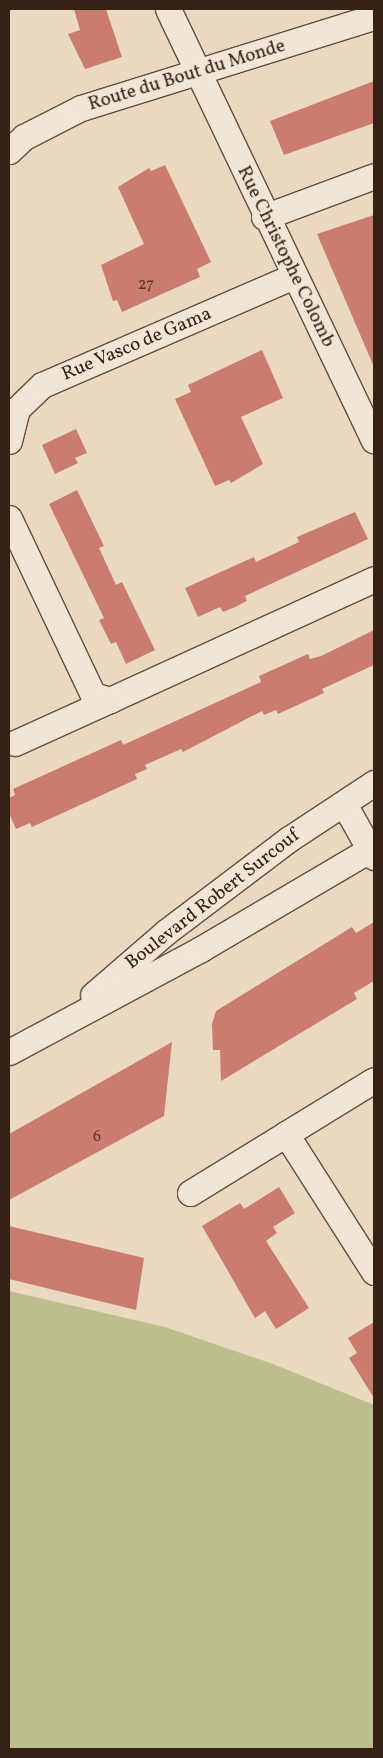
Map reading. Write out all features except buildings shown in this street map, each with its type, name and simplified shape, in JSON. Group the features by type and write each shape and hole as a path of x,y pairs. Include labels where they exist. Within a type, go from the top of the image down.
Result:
{"street":[{"name":"Rue Christophe Colomb","path":"168,9 264,217 374,440"},
{"name":"Route du Bout du Monde","path":"9,152 24,137 81,108 197,74 374,17"},
{"path":"264,217 374,176"},
{"name":"Rue Vasco de Gama","path":"9,441 17,409 42,385 294,276"},
{"path":"9,518 93,695 110,700"},
{"path":"16,743 374,579"},
{"name":"Boulevard Robert Surcouf","path":"59,1025 166,932 289,840 374,783"},
{"path":"344,804 373,851"},
{"name":"Boulevard Robert Surcouf","path":"9,1052 201,950 373,851"},
{"path":"190,1193 374,1080"},
{"path":"286,1134 374,1272"}],"green space":[{"path":"9,1291 165,1327 273,1364 374,1405 374,1749 9,1749"}]}
